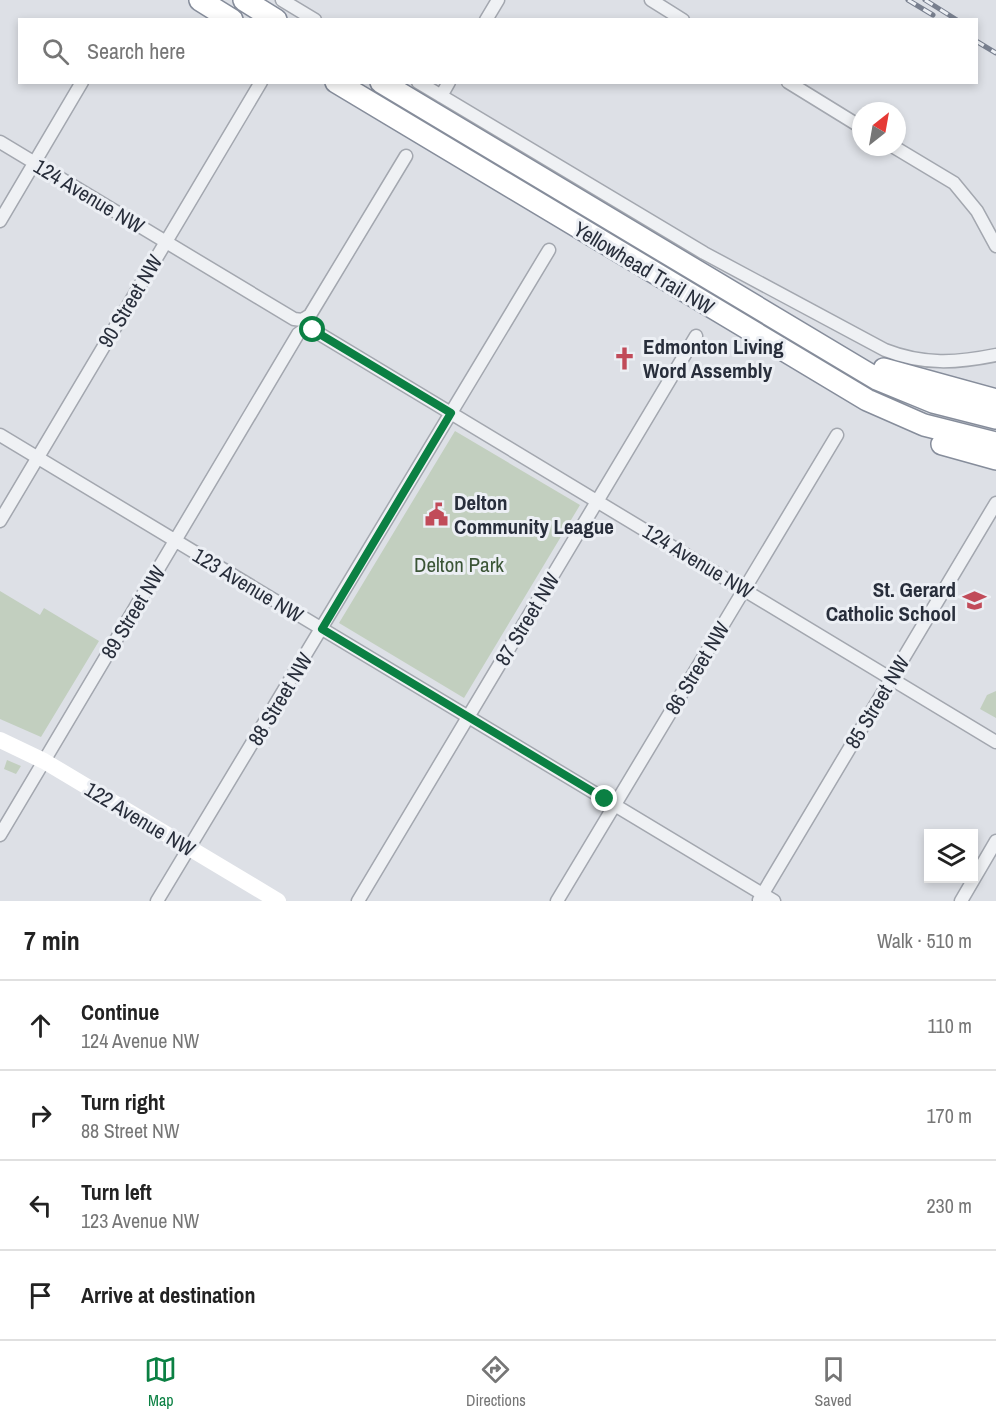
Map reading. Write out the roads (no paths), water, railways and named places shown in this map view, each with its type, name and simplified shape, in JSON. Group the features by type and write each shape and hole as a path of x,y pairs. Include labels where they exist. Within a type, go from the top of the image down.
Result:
{"highway":[{"path":"200,0 229,18"},
{"path":"244,0 273,18"},
{"name":"Yellowhead Trail NW","path":"339,84 867,400 924,425 996,443"},
{"name":"Yellowhead Trail NW","path":"384,84 877,379 933,402 996,418"},
{"path":"831,353 996,400"},
{"path":"867,400 927,439 996,459"}],"street":[{"path":"282,0 312,18"},
{"path":"487,18 498,0"},
{"path":"651,0 681,18"},
{"path":"0,221 81,84"},
{"name":"90 Street NW","path":"0,520 260,84"},
{"name":"Yellowhead Trail NW","path":"421,84 704,254 885,350 904,358 944,363 996,355"},
{"path":"441,96 448,84"},
{"path":"791,84 852,121"},
{"name":"124 Avenue NW","path":"0,142 996,742"},
{"path":"906,154 954,183 977,211 996,246"},
{"name":"89 Street NW","path":"0,835 405,156"},
{"name":"88 Street NW","path":"157,901 549,250"},
{"name":"87 Street NW","path":"358,901 696,336"},
{"name":"123 Avenue NW","path":"0,435 615,805 761,898 774,901"},
{"name":"86 Street NW","path":"557,901 837,435"},
{"name":"85 Street NW","path":"761,898 996,503"},
{"name":"122 Avenue NW","path":"0,740 44,761 278,901"},
{"path":"961,901 996,841"}],"railway":[{"path":"908,0 933,15"},
{"path":"925,0 954,18"},
{"path":"978,42 996,53"}],"place":[{"name":"Edmonton Living Word Assembly","path":"625,358"},
{"name":"Delton Community League","path":"436,514"},
{"name":"St. Gerard Catholic School","path":"974,601"}],"park label":[{"name":"Delton Park","path":"459,564"}]}
